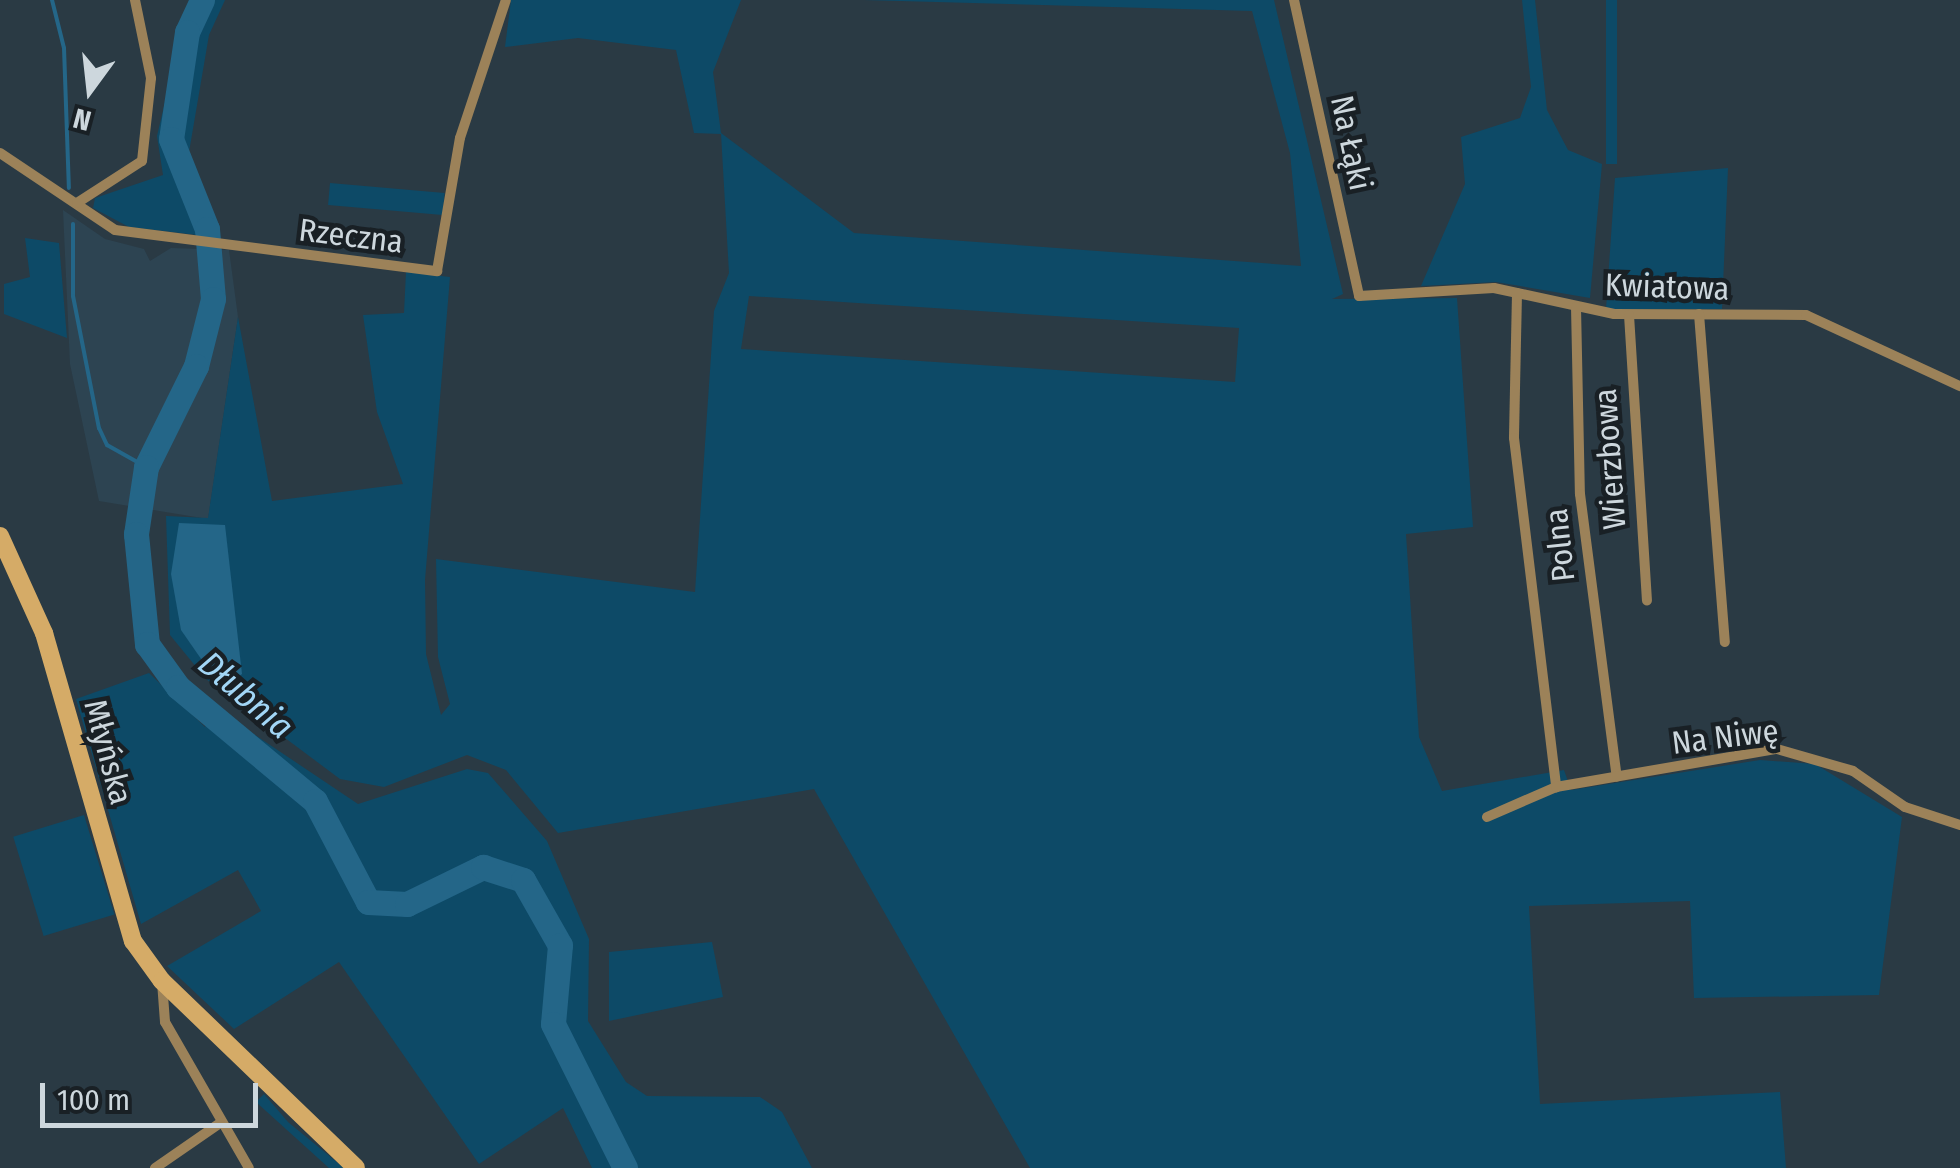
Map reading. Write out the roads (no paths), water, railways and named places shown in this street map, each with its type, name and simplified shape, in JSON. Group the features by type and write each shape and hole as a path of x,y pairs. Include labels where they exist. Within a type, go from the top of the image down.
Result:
{"street":[{"path":"77,203 142,162 151,78 135,0"},
{"name":"Rzeczna","path":"0,153 114,230 443,268 453,165 506,0"},
{"name":"Na Łąki","path":"1294,0 1358,296"},
{"path":"1517,293 1518,481 1556,787"},
{"name":"Kwiatowa","path":"1358,296 1517,293 1629,315 1817,318 1960,386"},
{"name":"Polna","path":"1576,307 1580,494 1617,777"},
{"path":"1699,314 1725,642"},
{"name":"Wierzbowa","path":"1629,315 1647,600"},
{"name":"Młyńska","path":"0,536 44,632 120,912 162,981 356,1168"},
{"name":"Na Niwę","path":"1488,817 1556,787 1777,749 1853,772 1905,807 1960,824"},
{"path":"162,981 160,1011 220,1123 249,1168"},
{"path":"155,1168 220,1123"}],"waterway":[{"path":"52,0 64,48 69,188"},
{"name":"Dłubnia","path":"202,0 187,32 171,139 207,229 213,299 196,366 146,467 136,534 147,644 178,687 315,801 368,902 407,904 483,867 523,880 560,945 553,1024 625,1168"},
{"path":"73,224 73,296 99,428 107,445 146,467"}]}
